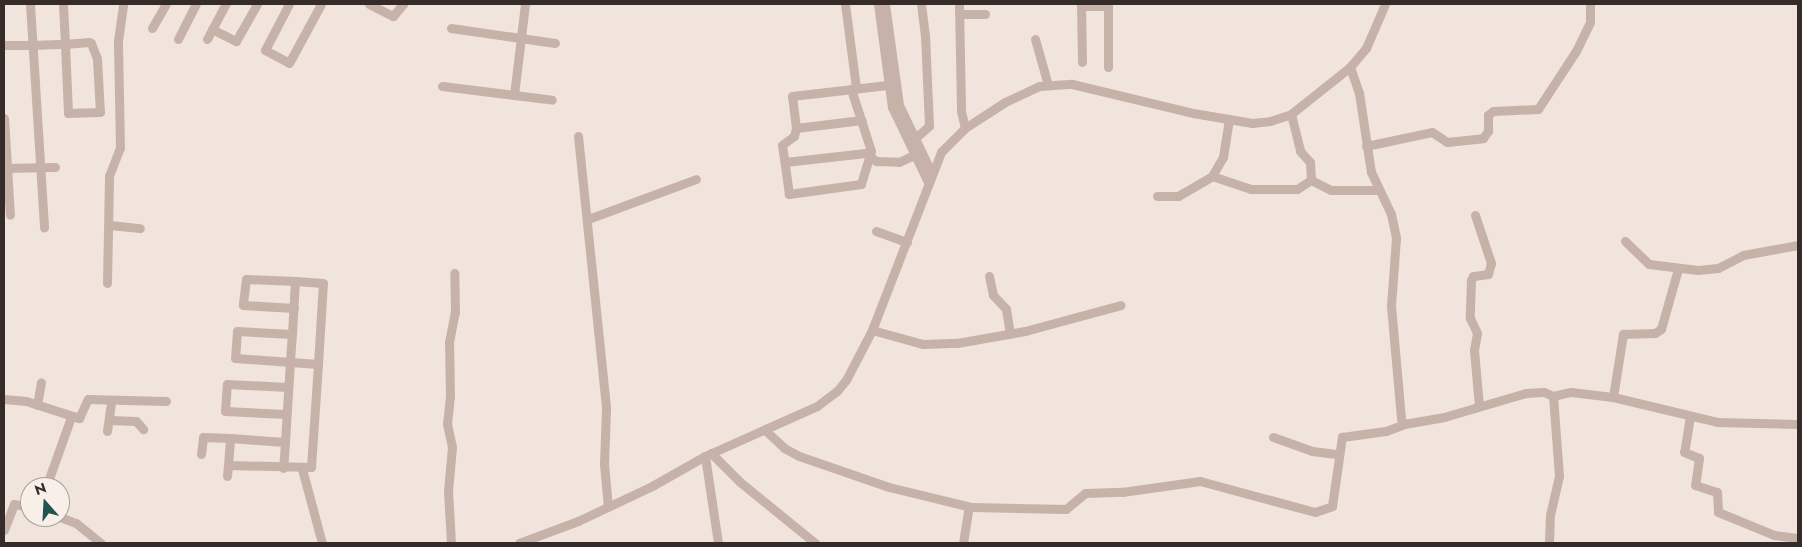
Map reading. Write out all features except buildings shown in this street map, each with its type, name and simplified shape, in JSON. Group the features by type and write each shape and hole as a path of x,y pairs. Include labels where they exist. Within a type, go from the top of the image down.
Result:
{"street":[{"path":"30,4 44,228"},
{"path":"4,46 65,44 93,45 99,113 68,114 65,44 63,4"},
{"path":"106,283 110,225 109,176 119,153 121,135 118,41 123,4"},
{"path":"152,28 166,4"},
{"path":"178,39 196,4"},
{"path":"207,39 226,4"},
{"path":"212,29 236,41 257,4"},
{"path":"289,4 265,50 288,63 322,4"},
{"path":"369,4 391,16 397,15 403,4"},
{"path":"514,95 524,4"},
{"path":"845,4 854,89 870,144 869,156 861,184 789,194 782,144 794,136 796,128 792,96 854,89 888,84"},
{"path":"878,4 888,84 898,122 930,178"},
{"path":"885,4 896,90 914,139 917,153"},
{"path":"914,139 929,126 926,36 921,4"},
{"path":"958,4 963,125"},
{"path":"520,543 543,539 606,499 817,406 837,391 846,380 872,330 901,240 945,146 963,125 1046,81 1082,86 1229,120 1261,123 1291,114 1350,67 1366,48 1387,4"},
{"path":"1366,146 1432,132 1447,142 1483,138 1488,134 1488,115 1493,111 1538,109 1588,26 1590,4"},
{"path":"1082,62 1081,5 1108,5 1108,67"},
{"path":"959,14 985,14"},
{"path":"451,28 555,43"},
{"path":"1034,39 1040,66 1046,81"},
{"path":"1350,67 1359,94 1366,146 1377,190 1391,214 1396,238 1390,289 1399,412 1404,424"},
{"path":"442,86 552,100"},
{"path":"1291,114 1300,151 1310,162 1311,180"},
{"path":"4,118 5,168 10,215"},
{"path":"796,128 862,120"},
{"path":"1157,196 1178,196 1212,176 1223,157 1229,120"},
{"path":"578,136 606,409 606,499"},
{"path":"785,162 865,153 876,161 900,162 917,153"},
{"path":"5,168 54,167"},
{"path":"1212,176 1251,189 1297,189 1311,180"},
{"path":"588,219 696,179"},
{"path":"1311,180 1331,190 1377,190"},
{"path":"1475,215 1491,263 1488,274 1473,276 1471,280 1470,318 1477,333 1474,356 1479,406"},
{"path":"110,225 140,228"},
{"path":"876,231 901,240"},
{"path":"1625,241 1649,264 1678,269 1713,269 1743,255 1798,245"},
{"path":"1612,397 1622,334 1655,333 1661,329 1678,269"},
{"path":"452,543 448,492 452,447 447,424 450,398 449,342 455,312 454,274"},
{"path":"988,276 993,296 1006,308 1010,334"},
{"path":"294,308 243,305 246,279 323,283 318,364 307,468 322,543"},
{"path":"283,468 295,282"},
{"path":"872,330 924,344 957,343 1010,334 1121,305"},
{"path":"292,334 237,331 234,358 318,364"},
{"path":"37,405 41,382"},
{"path":"286,414 225,411 225,402 227,384 288,387"},
{"path":"765,430 784,448 799,456 890,487 969,507 1066,508 1085,493 1122,492 1200,481 1315,512 1332,506 1340,440 1345,435 1386,432 1404,424 1444,417 1526,393 1553,396 1571,392 1612,397 1690,416 1736,424 1798,424"},
{"path":"1549,543 1559,476 1553,396"},
{"path":"4,399 37,405 71,417 83,415 88,399 166,401"},
{"path":"107,431 110,401"},
{"path":"1690,416 1684,452 1699,458 1695,485 1716,491 1718,512 1774,535 1798,538"},
{"path":"50,477 71,417"},
{"path":"109,420 136,421 143,430"},
{"path":"200,454 203,437 285,442"},
{"path":"1272,437 1301,448 1338,454"},
{"path":"227,476 230,438"},
{"path":"708,455 718,543"},
{"path":"708,455 815,543"},
{"path":"228,465 307,468"},
{"path":"4,530 14,504 20,505"},
{"path":"964,543 969,507"},
{"path":"70,521 76,523 98,540"}]}
